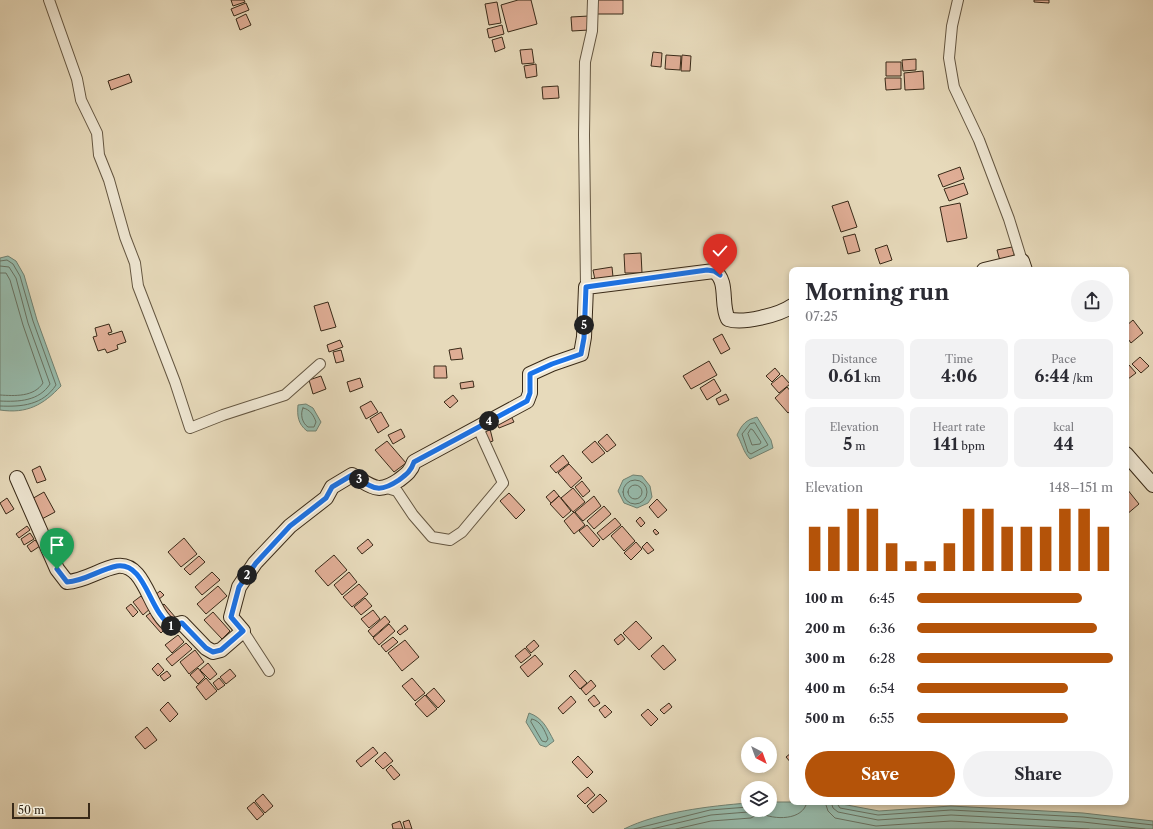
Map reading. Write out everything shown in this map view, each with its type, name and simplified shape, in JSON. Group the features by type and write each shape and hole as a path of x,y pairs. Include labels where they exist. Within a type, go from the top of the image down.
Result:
{"main road":[{"path":"17,478 57,569 67,582 76,582 116,566 128,566 135,571 142,581 151,601 166,623 172,626 182,623 206,648 213,652 221,650 243,631 231,617 239,587 256,563 290,526 326,498 332,487 352,475 376,488 387,488 411,471 414,462 527,401 530,393 530,374 552,364 581,354 584,338 586,287 707,270 714,271 722,279 724,312 728,319 734,321 766,316 789,308"},
{"path":"1129,457 1153,485"}],"street":[{"path":"49,0 77,79 81,100 97,133 99,155 109,180 125,237 135,263 138,286 175,382 190,428 285,395 320,364"},
{"path":"586,287 584,135 585,62 592,31 593,0"},
{"path":"958,0 952,26 948,58 954,87 979,140 1009,219 1023,266"},
{"path":"387,488 397,491 413,515 432,537 450,540 462,532 503,483 478,428"},
{"path":"243,631 269,671"}],"water":[{"path":"8,256 16,261 24,275 37,320 61,386 41,403 34,407 18,411 0,410 0,258"},
{"path":"306,404 313,408 321,422 316,431 307,431 299,420 298,405"},
{"path":"757,417 771,440 773,448 750,459 737,435 745,423"},
{"path":"633,475 642,476 650,486 652,497 648,503 637,508 624,503 618,491 623,480"},
{"path":"529,713 541,721 547,728 554,741 546,747 540,745 526,722"},
{"path":"777,802 789,802 789,805 847,805 879,811 951,806 1083,813 1153,821 1153,829 624,829 652,818 668,814 741,804 741,817 777,817"}],"building":[{"path":"231,0 244,0 245,2 233,6"},
{"path":"518,0 531,0 537,24 508,32 501,5"},
{"path":"595,0 623,0 623,14 595,14"},
{"path":"1034,0 1049,0 1049,3 1034,2"},
{"path":"497,2 501,23 489,25 485,4"},
{"path":"246,3 249,10 234,16 231,9"},
{"path":"246,14 251,25 240,30 236,19"},
{"path":"589,16 589,30 572,31 571,17"},
{"path":"502,25 504,34 489,38 487,29"},
{"path":"502,37 505,48 495,52 492,40"},
{"path":"532,49 534,63 522,64 520,50"},
{"path":"653,52 662,53 661,67 651,66"},
{"path":"666,55 681,56 680,70 665,69"},
{"path":"682,55 691,56 690,71 681,71"},
{"path":"916,59 916,70 903,71 902,60"},
{"path":"886,62 901,62 901,76 886,76"},
{"path":"536,64 537,76 526,78 524,66"},
{"path":"923,71 924,89 905,90 904,73"},
{"path":"129,74 132,82 111,90 108,81"},
{"path":"885,78 901,78 901,89 886,90"},
{"path":"558,86 559,98 543,99 542,87"},
{"path":"960,167 964,179 943,187 938,175"},
{"path":"964,183 968,194 949,201 944,189"},
{"path":"848,201 857,227 841,232 832,206"},
{"path":"960,203 967,238 947,242 940,207"},
{"path":"855,234 860,251 848,254 843,237"},
{"path":"887,245 892,260 880,264 875,249"},
{"path":"1012,247 1015,258 1000,261 997,250"},
{"path":"641,253 642,273 625,273 624,254"},
{"path":"612,267 613,277 595,280 593,270"},
{"path":"328,302 336,327 321,331 314,306"},
{"path":"1133,320 1143,333 1131,343 1129,340 1129,323"},
{"path":"109,324 112,332 108,333 109,335 122,331 126,342 117,345 118,349 107,353 105,349 98,351 93,337 97,336 95,328"},
{"path":"722,334 730,349 721,354 713,339"},
{"path":"340,340 343,347 329,352 327,345"},
{"path":"461,348 463,359 451,360 449,350"},
{"path":"341,350 344,361 336,363 333,352"},
{"path":"1140,357 1149,366 1141,373 1132,364"},
{"path":"709,361 717,375 691,389 683,376"},
{"path":"1129,365 1136,373 1129,378"},
{"path":"434,366 446,366 447,378 434,378"},
{"path":"775,368 780,374 772,382 766,376"},
{"path":"782,375 789,383 789,385 779,393 771,384"},
{"path":"321,376 326,389 313,394 309,380"},
{"path":"360,378 363,387 350,392 347,382"},
{"path":"714,379 721,391 707,400 700,388"},
{"path":"473,381 474,387 461,389 460,383"},
{"path":"787,387 789,389 789,412 788,413 775,398"},
{"path":"726,394 729,400 719,405 716,399"},
{"path":"453,395 458,401 450,408 444,402"},
{"path":"371,401 378,412 366,419 360,407"},
{"path":"381,412 389,426 378,433 370,419"},
{"path":"510,414 514,422 499,428 495,420"},
{"path":"401,429 405,437 393,444 388,435"},
{"path":"490,429 493,441 487,443 483,431"},
{"path":"607,434 616,445 607,452 598,442"},
{"path":"387,441 406,463 394,472 375,450"},
{"path":"595,441 605,453 592,463 582,452"},
{"path":"563,455 569,463 556,473 550,466"},
{"path":"569,464 582,478 571,488 558,473"},
{"path":"40,466 46,480 37,483 32,470"},
{"path":"582,481 590,491 583,497 575,487"},
{"path":"573,488 585,502 573,512 561,498"},
{"path":"554,490 559,496 551,503 546,497"},
{"path":"44,492 55,512 40,520 30,500"},
{"path":"1129,492 1139,504 1129,512"},
{"path":"509,493 525,510 516,519 500,501"},
{"path":"559,496 571,511 563,518 550,504"},
{"path":"594,496 601,506 583,521 575,512"},
{"path":"7,498 14,509 6,514 0,503"},
{"path":"657,499 667,510 658,518 649,507"},
{"path":"604,506 611,514 594,529 587,521"},
{"path":"574,512 585,525 574,534 564,521"},
{"path":"640,517 645,523 641,527 636,521"},
{"path":"615,518 621,525 603,540 597,533"},
{"path":"587,525 600,540 593,547 579,531"},
{"path":"27,526 30,530 19,538 16,534"},
{"path":"622,526 635,541 624,551 611,536"},
{"path":"655,529 659,533 656,535 653,531"},
{"path":"30,533 34,539 24,545 21,539"},
{"path":"184,538 197,554 181,567 168,552"},
{"path":"368,539 373,545 362,554 357,548"},
{"path":"35,540 40,546 31,552 27,546"},
{"path":"636,542 642,549 631,560 624,553"},
{"path":"647,542 654,550 648,554 642,547"},
{"path":"334,555 347,570 328,586 315,571"},
{"path":"199,556 205,562 190,575 184,569"},
{"path":"212,572 220,580 202,595 195,587"},
{"path":"349,572 357,582 342,595 334,585"},
{"path":"359,584 368,594 352,607 343,597"},
{"path":"218,586 227,596 206,614 197,604"},
{"path":"160,591 164,595 158,600 154,596"},
{"path":"141,596 151,608 143,615 133,602"},
{"path":"365,598 372,606 361,615 354,607"},
{"path":"131,604 138,612 133,617 126,608"},
{"path":"164,604 176,618 170,623 158,609"},
{"path":"373,610 380,619 369,628 361,619"},
{"path":"153,611 167,627 161,633 146,616"},
{"path":"213,612 230,631 222,639 204,620"},
{"path":"385,616 390,622 373,637 368,631"},
{"path":"636,621 652,638 639,650 623,633"},
{"path":"389,624 395,631 379,645 373,638"},
{"path":"405,625 408,629 400,635 397,632"},
{"path":"621,634 625,639 618,645 614,640"},
{"path":"178,635 184,642 172,653 165,645"},
{"path":"393,637 398,642 386,652 381,646"},
{"path":"405,640 419,657 402,671 388,653"},
{"path":"534,640 539,646 531,653 526,647"},
{"path":"186,643 192,649 172,666 166,659"},
{"path":"663,645 676,660 664,670 651,656"},
{"path":"525,648 531,655 521,663 515,656"},
{"path":"195,650 204,662 189,674 180,662"},
{"path":"535,655 543,664 528,677 520,667"},
{"path":"158,663 164,670 158,676 152,669"},
{"path":"208,663 217,674 210,680 200,670"},
{"path":"198,668 205,677 198,684 190,675"},
{"path":"230,669 236,676 226,684 220,677"},
{"path":"575,670 587,683 580,689 569,676"},
{"path":"167,671 171,676 164,681 160,676"},
{"path":"206,678 217,691 206,700 196,687"},
{"path":"219,678 225,685 218,690 213,683"},
{"path":"412,678 425,693 415,701 402,686"},
{"path":"591,680 596,686 586,695 581,689"},
{"path":"434,688 445,701 438,708 426,695"},
{"path":"425,695 437,709 427,717 415,704"},
{"path":"594,695 600,703 594,707 588,700"},
{"path":"571,696 576,702 563,714 558,708"},
{"path":"168,702 178,714 170,722 160,710"},
{"path":"669,703 672,707 664,714 660,710"},
{"path":"605,705 612,712 605,718 599,710"},
{"path":"648,709 658,719 651,726 641,715"},
{"path":"147,727 157,740 145,749 135,737"},
{"path":"373,747 378,753 361,767 356,761"},
{"path":"385,752 393,761 383,769 375,761"},
{"path":"578,756 593,772 587,778 572,762"},
{"path":"391,765 400,775 394,780 386,770"},
{"path":"588,787 595,795 585,804 577,796"},
{"path":"263,794 273,806 265,813 255,801"},
{"path":"600,794 607,801 593,813 587,806"},
{"path":"254,802 264,814 257,820 247,808"},
{"path":"409,820 412,829 405,829 403,822"},
{"path":"400,821 403,829 393,829 392,824"}],"route":[{"path":"57,569 67,582 76,582 116,566 128,566 135,571 142,581 151,601 166,623 172,626 182,623 206,648 213,652 221,650 243,631 231,617 239,587 256,563 290,526 326,498 332,487 352,475 376,488 387,488 411,471 414,462 527,401 530,393 530,374 552,364 581,354 584,338 586,287 707,270 714,271 720,275"}]}
